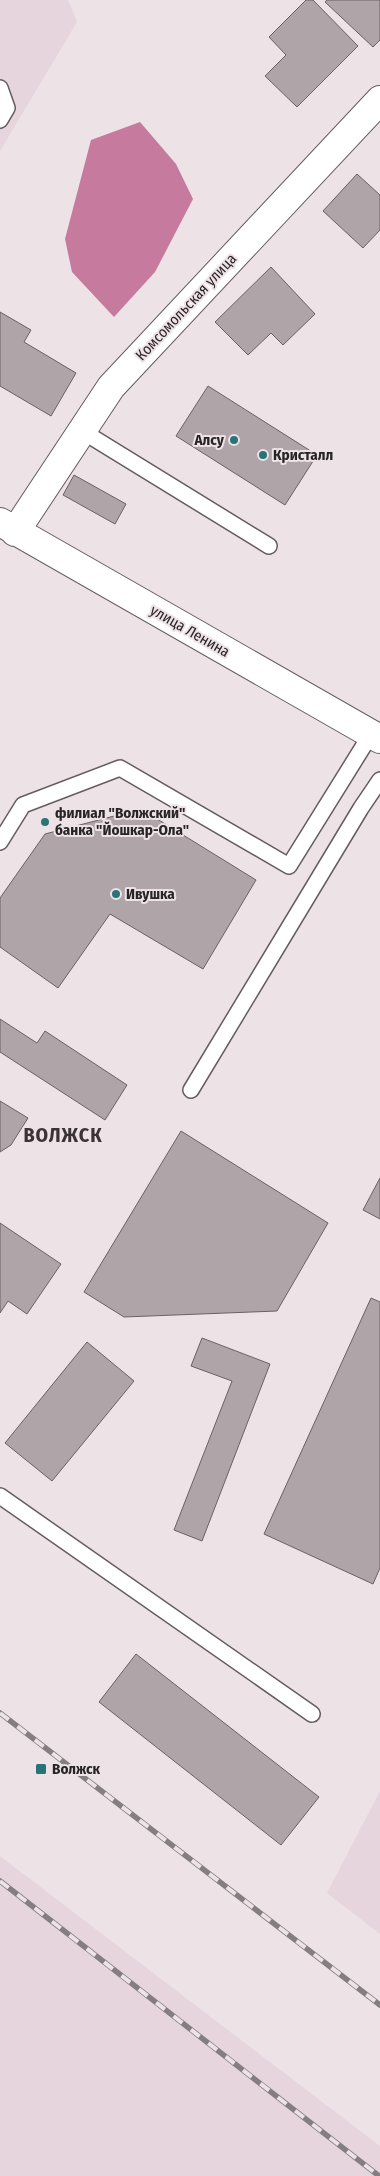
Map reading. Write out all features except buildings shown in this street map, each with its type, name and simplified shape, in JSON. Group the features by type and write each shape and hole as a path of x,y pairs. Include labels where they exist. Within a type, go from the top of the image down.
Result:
{"street":[{"name":"Комсомольская улица","path":"8,527 82,431 111,387 380,100"},
{"name":"улица Ленина","path":"8,527 376,737"}],"lane":[{"path":"0,88 7,108 0,120"},
{"path":"82,431 269,546"},
{"path":"0,842 23,805 120,768 289,866 376,737"},
{"path":"192,1090 361,808 380,780"},
{"path":"0,1496 312,1714"}],"shaded area":[{"path":"0,0 68,0 77,22 0,151"},
{"path":"140,122 176,164 193,199 155,272 114,317 72,272 65,239 91,140"},
{"path":"380,1791 380,1934 327,1893"},
{"path":"0,1856 380,2146 380,2176 0,2176"}],"railway":[{"path":"0,1713 380,2005"},
{"path":"0,1881 379,2176"}],"place":[{"name":"Алсу","path":"234,440"},
{"name":"Кристалл","path":"263,455"},
{"name":"филиал \"Волжский\" банка \"Йошкар-Ола\"","path":"45,822"},
{"name":"Ивушка","path":"116,894"},
{"name":"Волжск","path":"41,1769"}],"district":[{"name":"ВОЛЖСК","path":"63,1135"}]}
